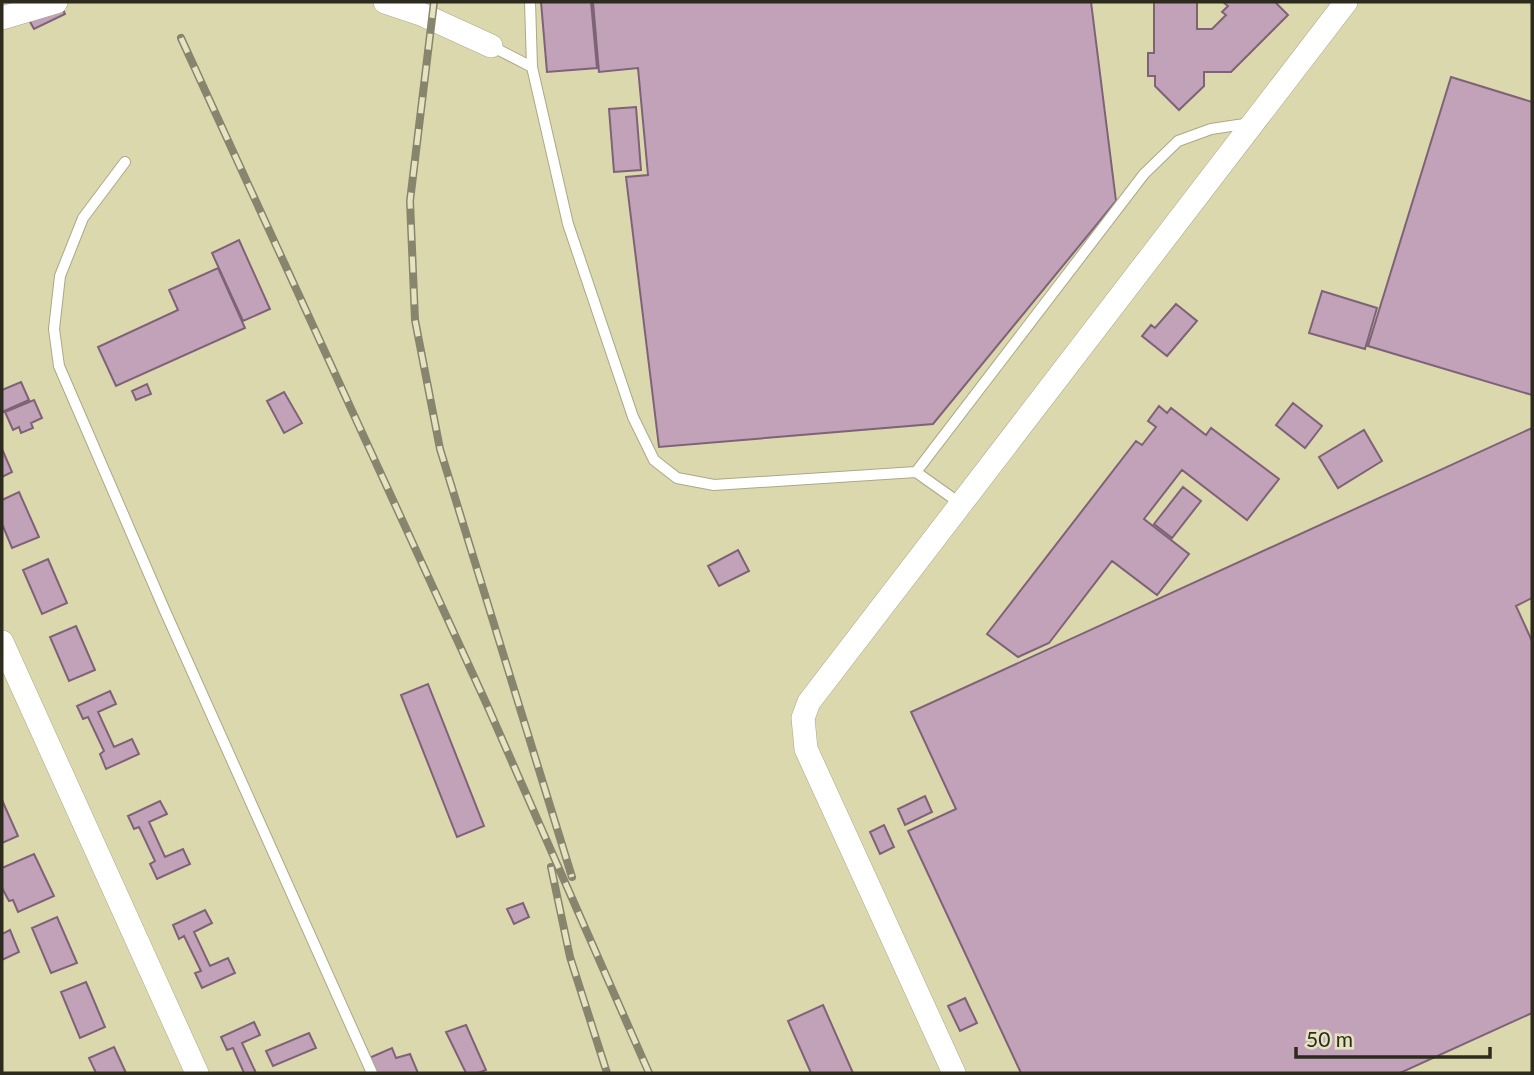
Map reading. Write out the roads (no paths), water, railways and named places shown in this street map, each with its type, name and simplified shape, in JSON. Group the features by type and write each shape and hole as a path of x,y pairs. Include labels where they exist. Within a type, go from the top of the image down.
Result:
{"street":[{"path":"2,18 56,2"},
{"path":"385,2 421,14 491,46"},
{"path":"954,1073 806,749 803,718 809,702 1346,2"},
{"path":"2,642 197,1073"}],"lane":[{"path":"530,2 532,66 568,224 633,417 654,460 677,478 715,485 916,472 961,504"},
{"path":"491,46 532,66"},
{"path":"916,472 1144,174 1178,141 1211,129 1254,122"},
{"path":"125,162 83,218 60,276 54,329 59,366 165,611 373,1073"}],"railway":[{"path":"434,2 410,201 415,320 440,449 572,877"},
{"path":"181,38 487,705 649,1073"},
{"path":"551,867 570,957 607,1073"}]}
